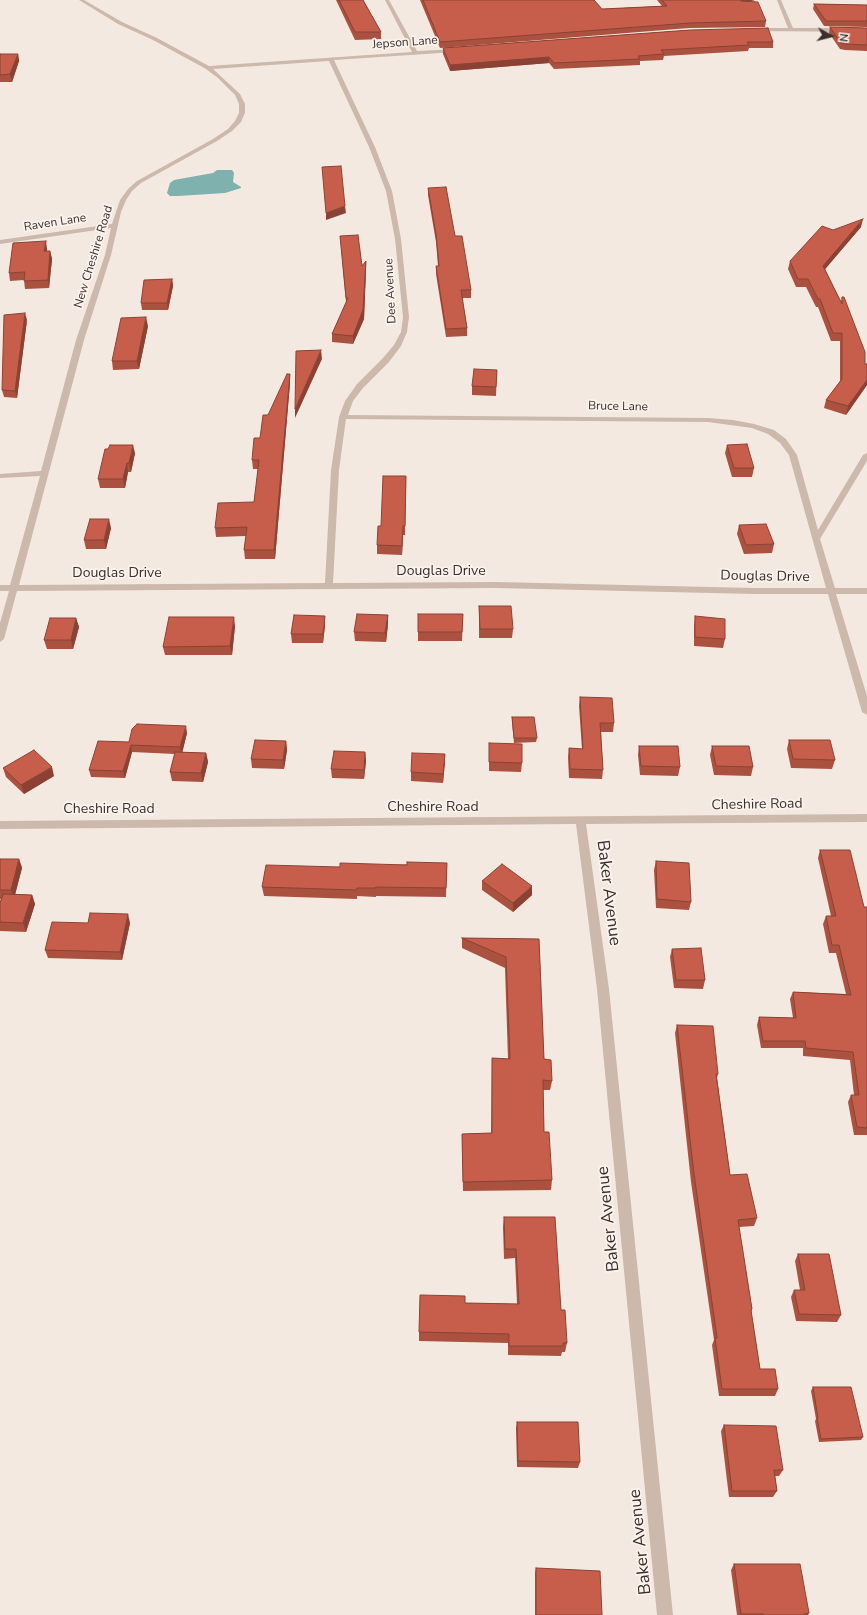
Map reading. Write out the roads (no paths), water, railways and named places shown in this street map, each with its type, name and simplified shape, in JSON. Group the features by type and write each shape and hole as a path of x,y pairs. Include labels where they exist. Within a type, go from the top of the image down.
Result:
{"street":[{"name":"New Cheshire Road","path":"0,639 80,340 108,255 114,226 123,200 130,190 139,182 215,140 230,130 238,122 242,112 242,104 237,94 220,76 155,39 120,23 81,0"},
{"path":"387,0 415,53"},
{"path":"778,0 791,29"},
{"path":"751,30 867,30"},
{"name":"Jepson Lane","path":"208,68 462,49"},
{"name":"Dee Avenue","path":"329,586 335,470 344,417 349,401 360,386 386,360 397,346 404,332 406,317 398,239 389,191 372,148 331,59"},
{"name":"Raven Lane","path":"0,242 114,226"},
{"name":"Bruce Lane","path":"344,417 708,420 733,422 754,426 771,432 783,441 793,454 816,539 867,712"},
{"path":"816,539 867,455"},
{"path":"0,476 45,473"},
{"name":"Douglas Drive","path":"0,588 496,585 867,591"},
{"name":"Cheshire Road","path":"0,825 867,818"},
{"name":"Baker Avenue","path":"581,821 603,989 665,1615"}],"water":[{"path":"217,170 232,170 234,173 233,182 241,188 225,193 170,196 167,193 170,183 174,180 213,173"}]}
